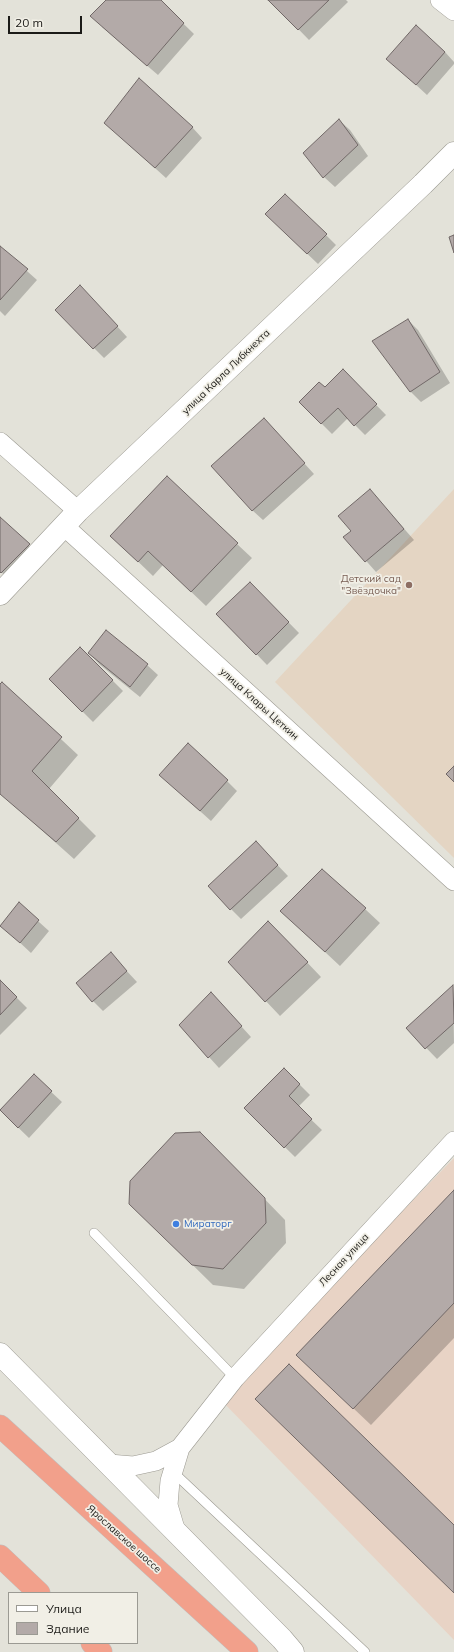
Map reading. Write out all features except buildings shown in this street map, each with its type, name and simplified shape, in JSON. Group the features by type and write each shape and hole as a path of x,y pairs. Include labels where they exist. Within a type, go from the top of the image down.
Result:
{"highway":[{"name":"Ярославское шоссе","path":"0,1426 247,1652"},
{"path":"0,1556 38,1592"},
{"path":"93,1644 101,1652"}],"street":[{"path":"440,0 454,12"},
{"name":"улица Карла Либкнехта","path":"0,594 71,519 454,153"},
{"name":"улица Клары Цеткин","path":"0,442 71,519 454,881"},
{"name":"Лесная улица","path":"180,1448 235,1378 454,1141"},
{"path":"0,1354 282,1639 293,1652"},
{"path":"109,1464 133,1466 156,1461 180,1448"},
{"path":"176,1532 168,1505 170,1481 180,1448"}],"lane":[{"path":"94,1232 235,1378"},
{"path":"173,1472 365,1652"}],"shaded area":[{"name":"Детский сад \"Звёздочка\"","path":"454,489 454,858 275,682"},
{"path":"454,1158 454,1640 220,1399"}],"place":[{"name":"Детский сад \"Звёздочка\"","path":"409,585"},
{"name":"Мираторг","path":"176,1224"}]}
